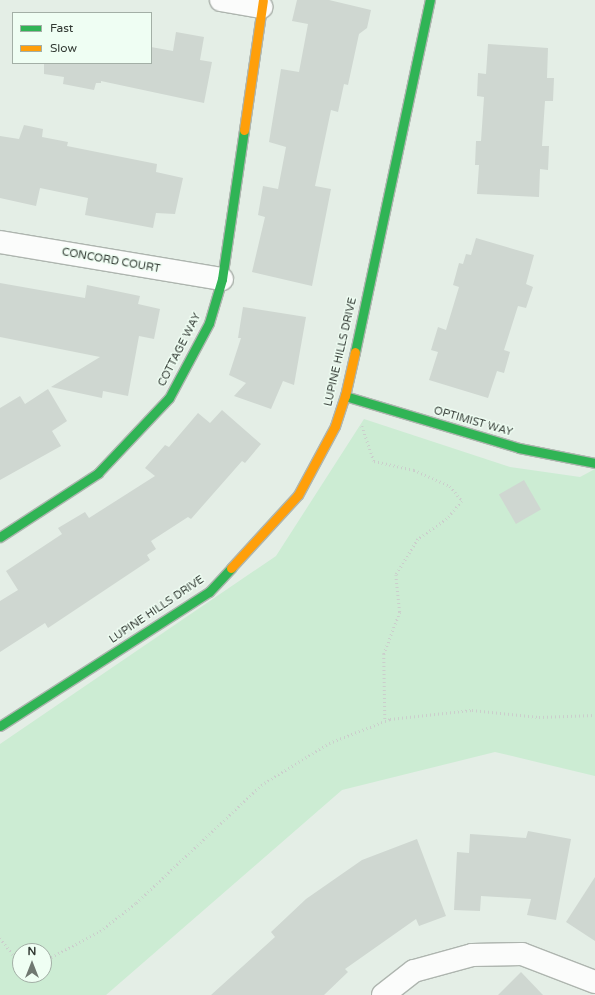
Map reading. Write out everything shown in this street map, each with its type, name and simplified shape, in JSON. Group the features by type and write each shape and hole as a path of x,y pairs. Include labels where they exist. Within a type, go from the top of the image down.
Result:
{"street":[{"path":"221,0 262,4"},
{"name":"LUPINE HILLS DRIVE","path":"0,726 209,592 298,495 335,426 346,396 430,0"},
{"name":"COTTAGE WAY","path":"0,536 98,474 169,398 209,323 222,280 262,4"},
{"name":"CONCORD COURT","path":"0,242 222,280"},
{"name":"OPTIMIST WAY","path":"346,396 519,448 595,463"},
{"path":"383,995 390,987 414,971 472,955 522,954 595,982"}],"path":[{"path":"346,396 366,433 374,461 414,470 450,486 462,501 447,519 418,539 396,575 400,612 384,654 385,721"},
{"path":"52,956 100,931 136,903 261,785 329,743 385,721 472,710 539,717 595,715"},
{"path":"0,938 12,954"}],"green space":[{"path":"364,419 510,467 580,477 595,469 595,776 495,752 342,790 106,995 0,995 0,744 276,556"}],"building":[{"path":"297,0 329,0 371,10 367,28 359,34 348,85 344,84 338,112 331,110 315,186 331,189 312,286 252,272 265,217 258,215 263,186 278,189 286,147 269,142 281,69 299,72 308,24 292,21"},
{"path":"176,32 204,37 200,60 212,62 204,103 101,81 101,83 96,83 94,90 63,84 64,77 44,74 44,64 152,64 152,47 173,51"},
{"path":"488,44 548,48 547,78 554,78 553,101 545,101 542,146 549,146 548,170 540,169 539,197 477,194 479,165 475,165 476,141 481,141 484,97 477,96 478,73 486,74"},
{"path":"24,125 43,129 42,137 68,142 67,146 157,164 156,172 183,178 175,214 156,213 153,228 85,215 88,198 40,188 36,206 0,198 0,136 19,139"},
{"path":"476,238 534,255 526,284 533,287 526,308 518,306 504,350 510,352 504,373 497,371 488,398 429,380 438,352 431,350 438,327 446,330 459,287 453,285 459,263 463,264 466,254 471,255"},
{"path":"0,283 85,298 87,285 140,296 138,304 160,309 154,339 139,336 128,396 103,391 102,398 51,387 100,357 0,337"},
{"path":"243,307 306,317 294,385 283,381 271,409 234,396 246,383 229,375 241,338 238,338"},
{"path":"48,389 67,421 52,431 61,446 0,480 0,408 20,396 25,404"},
{"path":"222,410 261,444 245,463 242,461 191,519 188,517 151,541 156,549 147,555 150,560 48,628 45,623 0,652 0,601 18,590 6,571 62,534 58,528 85,512 89,518 155,476 145,468 165,445 169,447 198,413 210,423"},
{"path":"524,480 541,509 516,524 499,495"},
{"path":"528,831 571,839 556,920 527,915 531,899 481,896 480,911 454,910 457,852 469,853 470,834 526,838"},
{"path":"417,839 446,916 419,926 416,919 345,969 348,972 324,995 211,995 275,937 271,932 306,899 362,860"},
{"path":"595,877 595,941 566,922"},
{"path":"521,972 543,995 498,995"}],"traffic: fast":[{"path":"355,352 430,0"},
{"path":"0,537 98,473 169,398 209,323 222,279 244,130"},
{"path":"345,396 519,448 595,463"},
{"path":"0,726 209,592 231,568"}],"traffic: slow":[{"path":"244,130 263,0"},
{"path":"231,568 298,495 335,426 345,396 355,352"}]}
